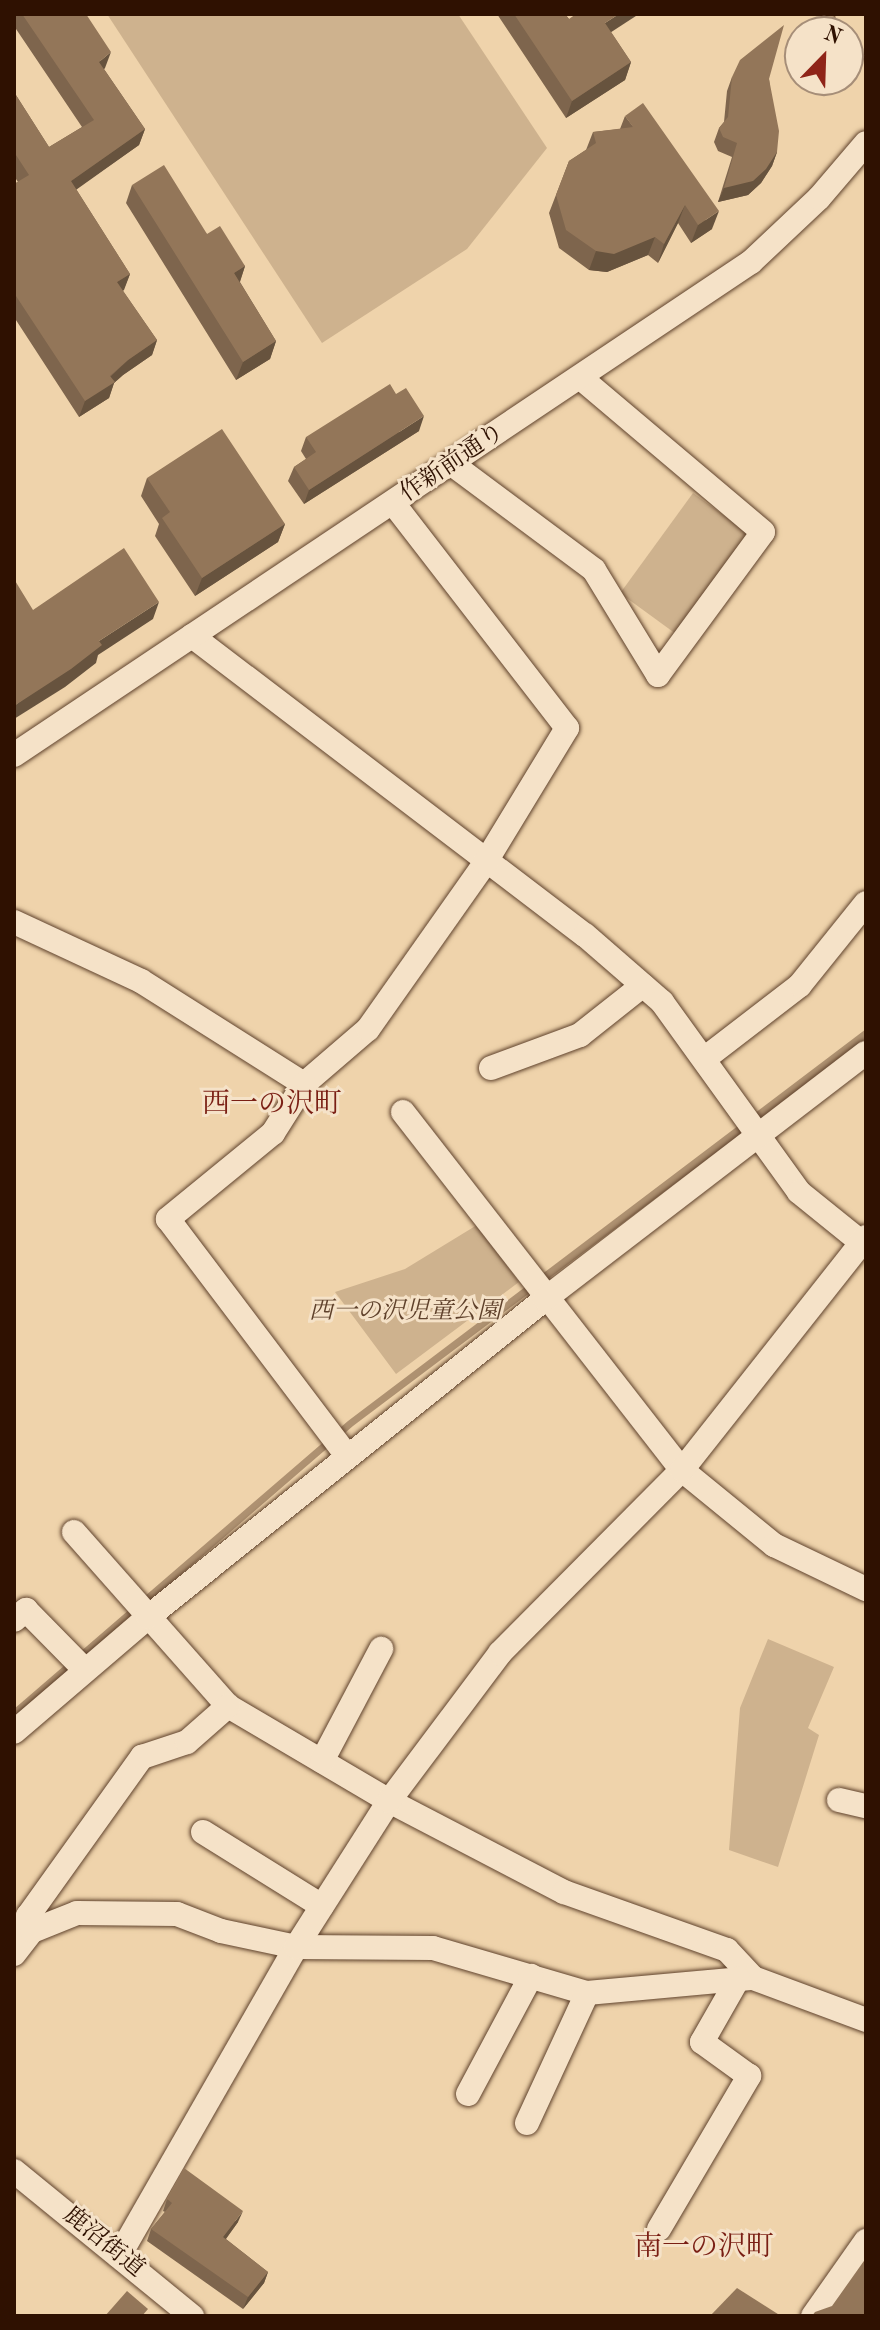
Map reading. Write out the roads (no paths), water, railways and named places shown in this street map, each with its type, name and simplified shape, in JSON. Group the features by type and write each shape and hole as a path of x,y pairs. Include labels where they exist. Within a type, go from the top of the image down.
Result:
{"main road":[{"path":"851,14 866,42"}],"street":[{"name":"作新前通り","path":"14,755 394,504 751,262 819,198 866,143"},
{"path":"452,464 594,570 658,675 763,532 581,378"},
{"path":"348,1457 168,1219 273,1133 304,1084 368,1029 485,863 567,728 394,504"},
{"path":"119,2256 296,1947 389,1801 500,1653 682,1470 864,1242 799,1192 662,1002 585,935 485,863 192,636"},
{"path":"704,1059 800,985 866,903"},
{"path":"14,922 141,981 304,1084"},
{"path":"491,1068 580,1035 643,985"},
{"path":"14,1732 148,1617 545,1299 866,1053"},
{"path":"403,1112 545,1299 682,1470 774,1545 866,1589"},
{"path":"74,1532 228,1706 389,1801 564,1892 727,1950 746,1979"},
{"path":"14,1620 26,1610 85,1670"},
{"path":"322,1761 381,1649"},
{"path":"15,1952 28,1916 142,1757 187,1742 228,1706"},
{"path":"839,1800 866,1806"},
{"path":"203,1832 322,1906"},
{"path":"15,1952 32,1931 77,1913 177,1914 221,1931 296,1947 433,1948 587,1993 746,1979 866,2020"},
{"path":"468,2094 531,1976"},
{"path":"659,2229 749,2076 702,2042 746,1979"},
{"path":"527,2123 587,1993"},
{"name":"鹿沼街道","path":"14,2171 192,2316"},
{"path":"813,2316 866,2241"}],"district":[{"name":"西一の沢町","path":"272,1105"},
{"name":"南一の沢町","path":"704,2248"}],"park label":[{"name":"西一の沢児童公園","path":"405,1313"}]}
